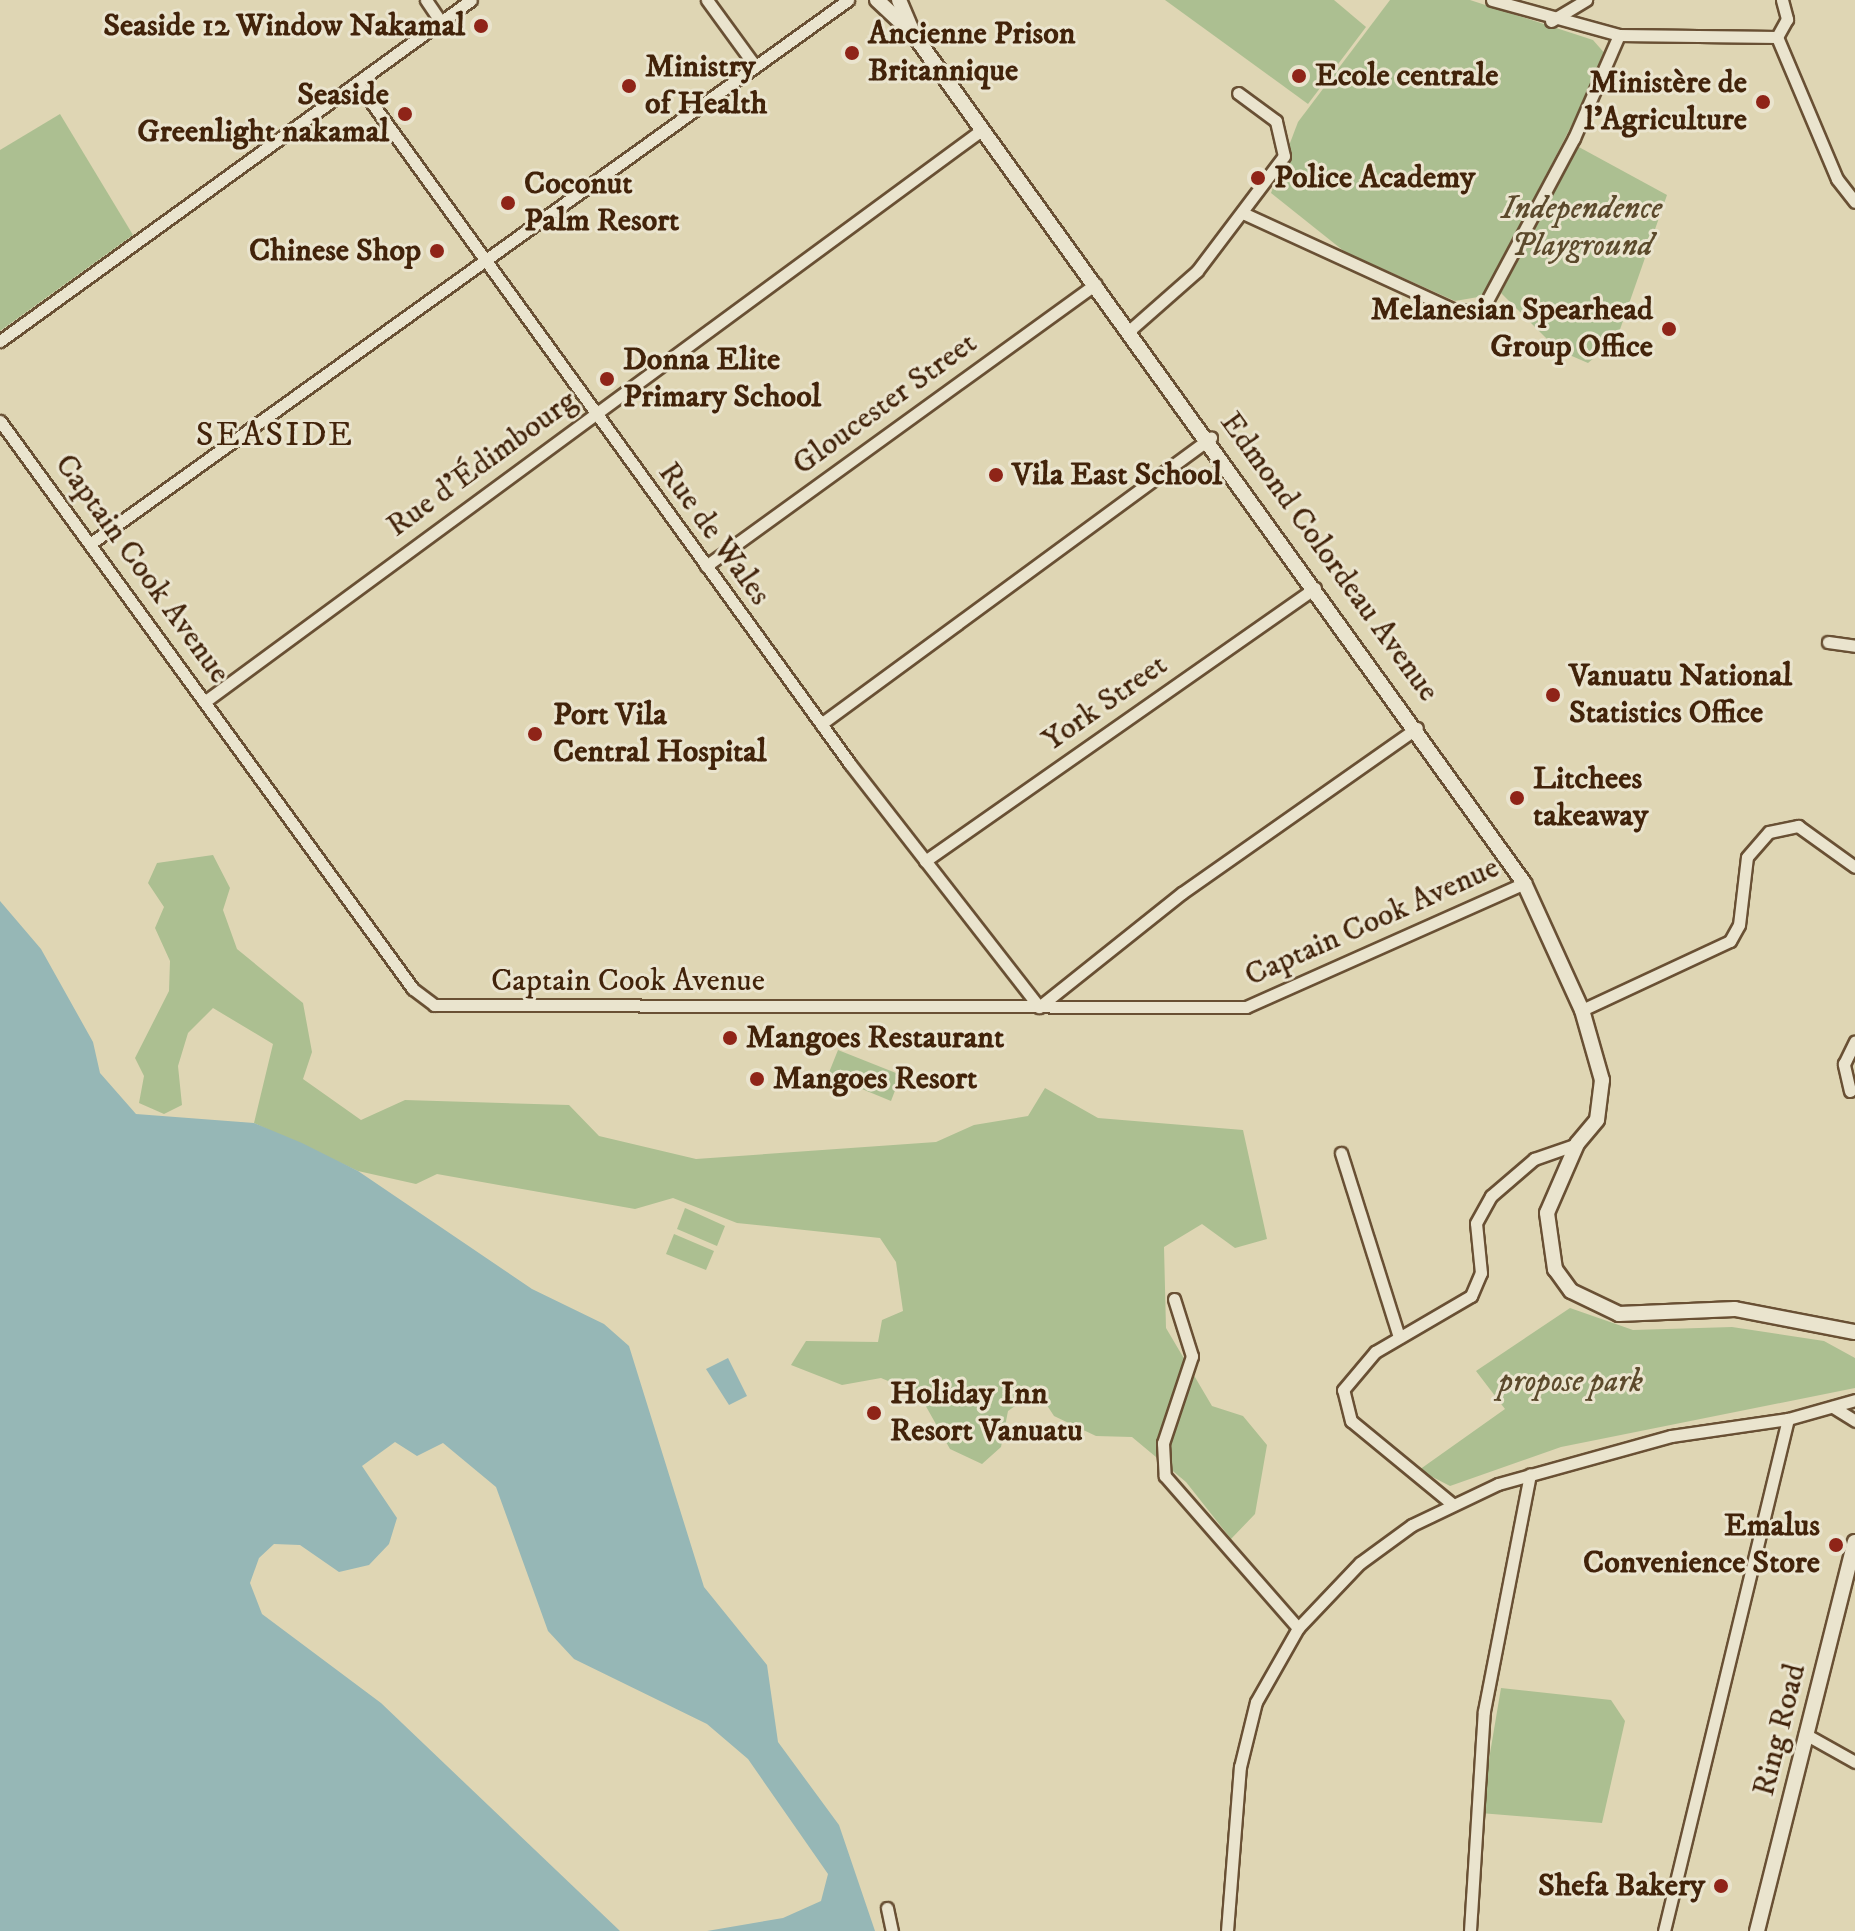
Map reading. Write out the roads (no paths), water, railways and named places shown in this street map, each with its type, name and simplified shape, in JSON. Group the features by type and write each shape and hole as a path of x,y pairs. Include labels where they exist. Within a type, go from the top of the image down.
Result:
{"street":[{"path":"426,0 441,22"},
{"path":"0,341 471,0"},
{"path":"707,0 753,63"},
{"path":"822,14 835,0"},
{"path":"94,541 484,256 822,14 848,0"},
{"path":"877,0 914,35"},
{"path":"899,0 914,35"},
{"path":"1492,0 1551,21 1619,35 1777,37"},
{"path":"1551,21 1586,0"},
{"path":"1777,37 1787,19 1782,0"},
{"name":"Edmond Colordeau Avenue","path":"914,35 1211,438 1524,883 1582,1010 1603,1093 1597,1120 1577,1144 1547,1213 1547,1242 1571,1291 1619,1314 1735,1309 1834,1324 1855,1332"},
{"path":"1245,214 1455,310 1481,312 1574,138 1619,35"},
{"path":"1777,37 1837,179 1855,202"},
{"name":"Rue de Wales","path":"358,84 821,724 1039,1007"},
{"path":"1130,330 1197,271 1245,214 1284,156 1276,121 1238,93"},
{"name":"Rue d'Édimbourg","path":"207,700 983,129"},
{"name":"Gloucester Street","path":"706,566 1096,284"},
{"name":"Captain Cook Avenue","path":"0,421 94,541 413,989 434,1005 1246,1007 1524,883"},
{"path":"821,724 1211,438"},
{"name":"York Street","path":"925,861 1315,588"},
{"path":"1828,642 1855,646"},
{"path":"1039,1007 1182,893 1417,728"},
{"path":"1582,1010 1730,941 1739,925 1747,857 1769,832 1798,826 1855,867"},
{"path":"1850,1091 1844,1064 1855,1041"},
{"path":"1451,1503 1370,1441 1343,1407 1351,1373 1399,1337 1479,1285 1476,1223 1491,1196 1534,1159 1577,1144"},
{"path":"1341,1153 1399,1337"},
{"path":"1174,1299 1192,1356 1163,1443 1165,1476 1298,1628"},
{"path":"1834,1324 1855,1341"},
{"path":"1227,1931 1250,1724 1267,1675 1298,1628 1381,1546 1451,1503 1530,1474 1671,1436 1788,1419 1855,1400"},
{"path":"1833,1407 1855,1421"},
{"path":"1664,1931 1788,1419"},
{"path":"1470,1931 1484,1711 1530,1474"},
{"name":"Ring Road","path":"1757,1931 1855,1542"},
{"path":"1805,1734 1855,1762"},
{"path":"887,1908 892,1931"}],"water":[{"path":"0,901 41,949 93,1042 100,1073 136,1114 254,1123 302,1143 358,1171 532,1289 604,1324 629,1346 704,1587 767,1665 778,1742 839,1825 875,1931 707,1931 783,1918 821,1901 828,1874 748,1759 707,1724 574,1659 548,1631 496,1487 443,1443 417,1456 395,1442 362,1466 397,1518 389,1544 369,1565 339,1572 300,1545 274,1544 259,1558 250,1583 262,1614 381,1703 620,1931 0,1931"},
{"path":"728,1358 747,1396 729,1405 706,1369"}],"place":[{"name":"Seaside 12 Window Nakamal","path":"481,26"},
{"name":"Ancienne Prison Britannique","path":"852,53"},
{"name":"Ecole centrale","path":"1299,76"},
{"name":"Ministry of Health","path":"629,86"},
{"name":"Ministère de l'Agriculture","path":"1763,102"},
{"name":"Seaside Greenlight nakamal","path":"405,114"},
{"name":"Police Academy","path":"1258,178"},
{"name":"Coconut Palm Resort","path":"508,203"},
{"name":"Chinese Shop","path":"437,251"},
{"name":"Melanesian Spearhead Group Office","path":"1669,329"},
{"name":"Donna Elite Primary School","path":"607,379"},
{"name":"Vila East School","path":"996,475"},
{"name":"Vanuatu National Statistics Office","path":"1553,695"},
{"name":"Port Vila Central Hospital","path":"535,734"},
{"name":"Litchees takeaway","path":"1517,798"},
{"name":"Mangoes Restaurant","path":"730,1038"},
{"name":"Mangoes Resort","path":"757,1079"},
{"name":"Holiday Inn Resort Vanuatu","path":"874,1413"},
{"name":"Emalus Convenience Store","path":"1836,1545"},
{"name":"Shefa Bakery","path":"1721,1886"}],"district":[{"name":"SEASIDE","path":"275,436"}],"park label":[{"name":"Independence Playground","path":"1582,228"},
{"name":"propose park","path":"1571,1382"}]}
